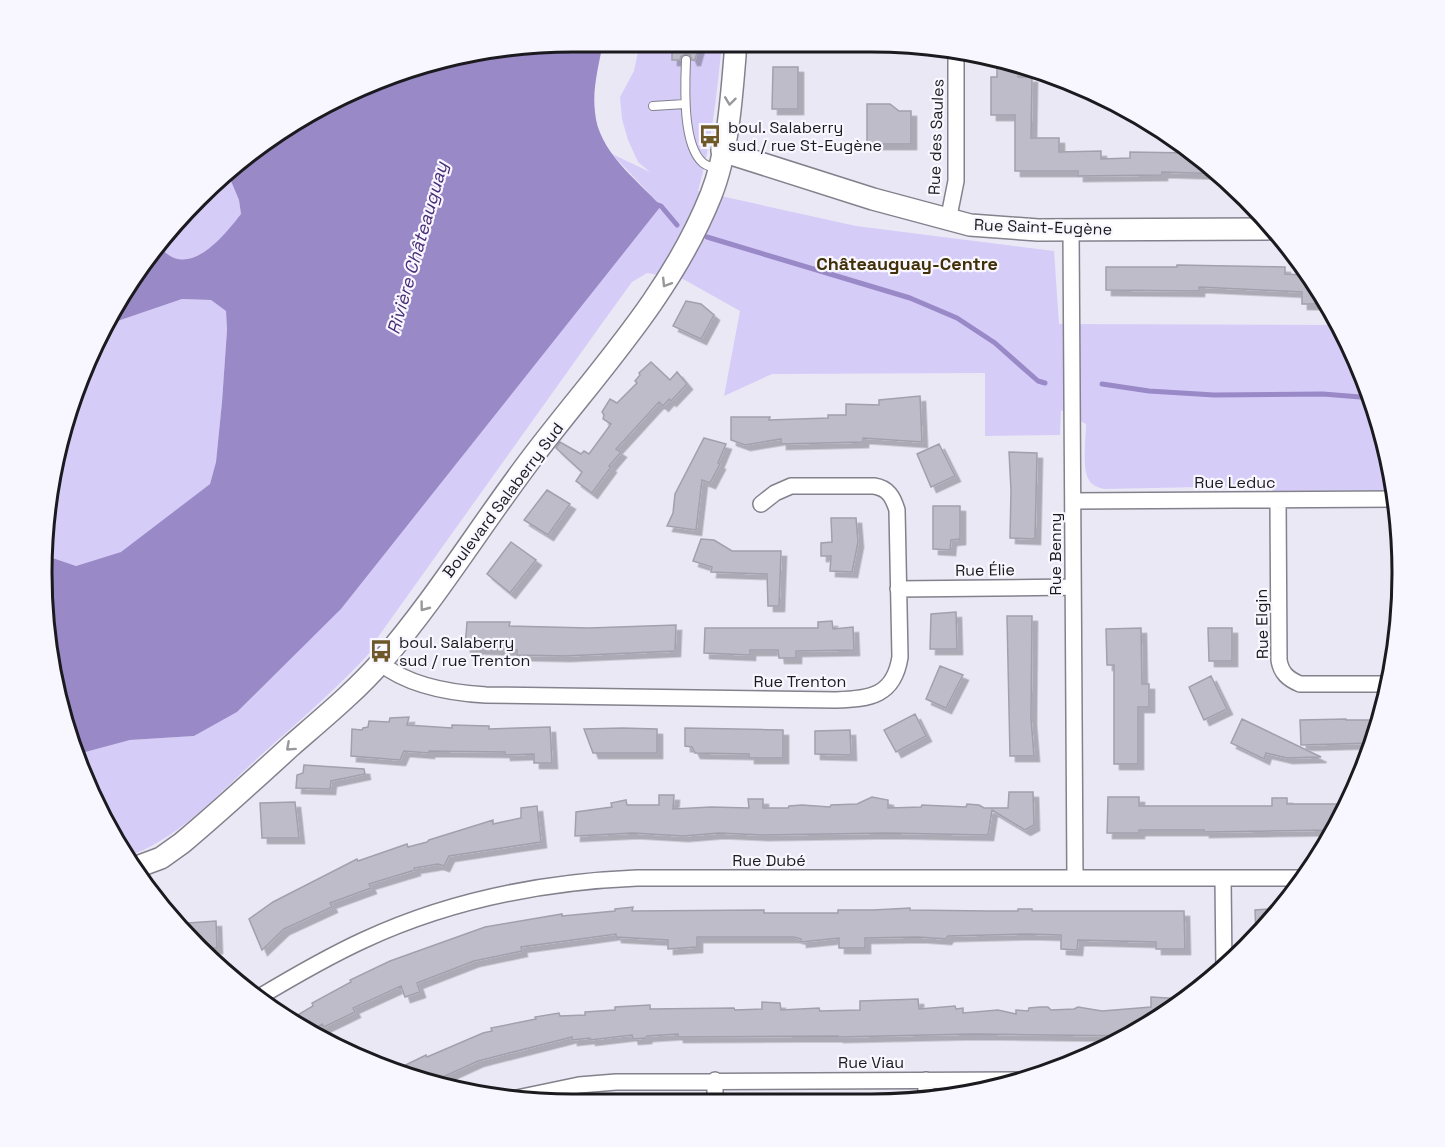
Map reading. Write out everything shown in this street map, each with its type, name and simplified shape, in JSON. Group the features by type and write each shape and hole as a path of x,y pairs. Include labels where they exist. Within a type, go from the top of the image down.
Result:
{"street":[{"name":"Boulevard Salaberry Sud","path":"142,865 161,858 182,843 334,709 380,663 432,596 534,454 631,334 690,242 711,194 721,160 735,52"},
{"name":"Rue des Saules","path":"948,221 956,181 956,60"},
{"name":"Rue Saint-Eugène","path":"721,160 948,221 989,228 1263,230"},
{"name":"Rue Benny","path":"1071,230 1075,878"},
{"name":"Rue Trenton","path":"380,663 417,682 454,692 477,695 861,699 886,689 898,666 897,510 891,496 880,487 866,485 800,485 783,489 761,504"},
{"name":"Rue Leduc","path":"1073,501 1387,499"},
{"name":"Rue Elgin","path":"1278,500 1282,672 1292,681 1300,684 1380,684"},
{"name":"Rue Élie","path":"898,589 1073,587"},
{"name":"Rue Dubé","path":"265,994 345,949 403,923 468,902 565,882 637,878 1294,878"},
{"path":"1223,878 1224,957"},
{"path":"715,1080 715,1094"},
{"name":"Rue Viau","path":"543,1093 597,1083 715,1080 992,1080"},
{"path":"926,1080 926,1091"}],"lane":[{"path":"686,60 685,104 697,154 704,164 721,160"},
{"path":"653,106 685,104"}],"shaded area":[{"path":"638,52 721,52 710,136 698,191 856,226 1054,251 1059,324 1329,325 1353,374 1365,406 1375,439 1385,490 1275,491 1250,486 1104,489 1093,484 1086,473 1086,424 1061,410 1060,435 985,436 985,373 772,374 724,396 740,311 683,279 647,273 632,282 373,644 376,646 334,689 198,814 163,839 134,854 106,804 84,752 130,740 194,736 237,712 341,609 661,206 612,154 650,172 638,162 622,119 620,97 634,71"},
{"path":"231,181 239,200 241,214 225,234 215,244 193,258 182,259 171,256 164,251 205,205"},
{"path":"182,299 211,300 226,311 227,330 216,462 210,484 122,552 76,566 53,558 57,505 70,439 80,406 92,374 118,321"}],"water":[{"name":"Rivière Châteauguay","path":"601,52 594,95 595,112 603,139 620,164 661,206 341,609 237,712 194,736 130,740 84,752 70,708 57,642 53,558 76,566 121,552 210,484 216,462 222,402 227,330 226,311 211,300 182,299 118,321 140,284 164,251 171,256 182,259 193,258 204,252 225,234 241,214 239,200 231,181 256,160 313,122 374,92 439,70 505,57"}],"building":[{"path":"672,52 697,52 695,60 686,54 681,56 680,60 672,60"},
{"path":"773,67 798,67 798,109 772,109"},
{"path":"997,68 1018,74 1018,77 1032,78 1031,138 1059,138 1059,152 1101,151 1101,159 1130,158 1130,152 1179,153 1205,173 1162,172 1162,175 1078,176 1078,171 1015,171 1015,115 991,115 991,77 997,77"},
{"path":"867,104 890,104 899,111 911,111 911,144 867,144"},
{"path":"1177,265 1285,267 1285,274 1298,275 1317,304 1302,304 1302,292 1199,287 1199,291 1106,290 1106,267 1177,267"},
{"path":"686,301 701,304 714,315 701,339 673,326"},
{"path":"651,362 670,380 677,372 687,384 671,401 669,399 663,406 659,402 616,449 621,452 592,493 576,481 582,472 556,448 560,442 581,454 584,451 589,454 611,424 603,419 602,412 610,399 617,403 637,383 635,381 639,373"},
{"path":"920,396 922,442 863,438 863,442 781,444 781,439 745,445 731,440 731,417 770,417 769,420 828,418 828,415 846,415 846,404 879,405 879,400"},
{"path":"704,438 726,444 718,463 720,464 710,483 702,480 696,530 667,526 673,513 675,494"},
{"path":"939,444 955,476 931,487 917,454"},
{"path":"1009,452 1037,453 1035,539 1010,538"},
{"path":"547,490 570,504 548,535 524,520"},
{"path":"933,506 960,506 960,539 951,540 950,550 933,549"},
{"path":"831,518 856,518 858,542 852,572 830,571 831,556 821,556 821,543 832,542"},
{"path":"701,539 714,540 732,551 781,551 779,606 768,606 767,574 711,572 712,567 693,561"},
{"path":"511,542 536,560 510,593 487,574"},
{"path":"956,612 957,649 930,649 931,614"},
{"path":"1007,616 1032,616 1031,719 1034,756 1010,756"},
{"path":"832,621 833,629 853,627 854,650 796,651 796,658 779,658 778,650 750,650 750,655 704,653 705,628 818,628 818,622"},
{"path":"467,622 510,622 509,626 589,628 676,625 675,651 564,656 517,655 517,650 465,648"},
{"path":"1141,628 1142,684 1149,684 1149,707 1138,707 1138,764 1114,764 1114,665 1107,665 1106,629"},
{"path":"1208,628 1232,628 1232,661 1209,661"},
{"path":"940,666 963,675 946,708 926,699"},
{"path":"1211,676 1227,709 1204,720 1189,687"},
{"path":"915,714 926,736 896,752 884,730"},
{"path":"409,717 407,725 452,728 452,725 489,726 489,729 550,727 552,763 534,763 534,754 505,755 505,752 404,751 400,760 351,756 352,729 362,730 368,727 369,721 389,722 390,718"},
{"path":"1242,719 1321,757 1287,758 1266,753 1264,759 1231,743"},
{"path":"1300,720 1371,720 1364,743 1301,745"},
{"path":"685,728 783,730 783,758 749,758 749,754 695,753 692,747 685,746"},
{"path":"584,729 657,729 657,753 593,753"},
{"path":"850,730 851,755 815,754 815,731"},
{"path":"304,765 364,769 365,774 331,781 330,789 296,788 297,775 303,773"},
{"path":"1009,792 1033,792 1034,825 1025,830 992,810 988,835 719,833 683,836 633,833 575,836 576,812 612,807 611,803 626,800 627,805 659,805 659,795 674,795 673,809 749,808 748,799 763,799 763,808 788,808 802,805 830,807 831,805 857,804 872,797 888,800 888,808 921,807 922,805 966,807 967,804 984,808 1008,808"},
{"path":"1108,797 1139,797 1139,806 1272,806 1272,798 1287,798 1287,804 1338,804 1325,830 1204,832 1204,830 1139,830 1139,833 1107,833"},
{"path":"295,802 299,838 262,838 260,803"},
{"path":"537,806 541,842 449,856 444,866 438,864 414,868 415,870 369,884 371,888 330,903 332,907 284,929 262,950 249,919 273,902 357,859 358,861 407,844 408,847 427,842 493,820 493,824 521,818 521,808"},
{"path":"633,907 632,911 764,910 764,913 838,913 838,910 910,908 910,910 988,911 1032,909 1032,911 1184,911 1185,949 1156,949 1156,942 1078,940 1077,950 1061,949 1061,935 1027,934 948,936 946,939 865,938 865,948 839,948 839,938 801,942 801,939 794,937 697,937 697,947 668,949 668,940 616,937 616,934 521,947 522,951 474,961 417,983 420,992 405,997 401,986 353,1008 355,1012 324,1027 322,1024 317,1027 297,1015 313,1006 312,1003 351,982 350,980 390,961 485,927 562,914 562,916 615,911 615,909"},
{"path":"1270,909 1256,925 1255,910"},
{"path":"216,921 217,948 212,948 188,923"},
{"path":"1151,997 1173,998 1112,1036 971,1034 678,1037 678,1034 633,1039 632,1035 590,1040 590,1038 572,1040 572,1037 478,1061 442,1078 403,1066 426,1055 427,1057 492,1031 491,1028 536,1019 535,1017 559,1013 560,1016 585,1015 585,1012 615,1010 615,1007 650,1005 650,1009 734,1008 735,1010 762,1009 762,1002 780,1003 781,1010 819,1008 820,1011 860,1010 860,1001 918,999 919,1009 955,1006 956,1009 963,1008 963,1013 998,1010 1016,1014 1016,1010 1028,1011 1029,1008 1040,1007 1048,1007 1051,1010 1078,1007 1102,1011 1151,1007"}],"waterway":[{"path":"655,204 661,206 677,225"},
{"path":"707,237 910,298 957,318 995,343 1038,381 1045,383"},
{"path":"1102,384 1149,391 1214,395 1323,394 1362,397"}],"place":[{"name":"boul. Salaberry sud / rue St-Eugène","path":"710,136"},
{"name":"boul. Salaberry sud / rue Trenton","path":"381,651"}],"district":[{"name":"Châteauguay-Centre","path":"907,263"}]}
